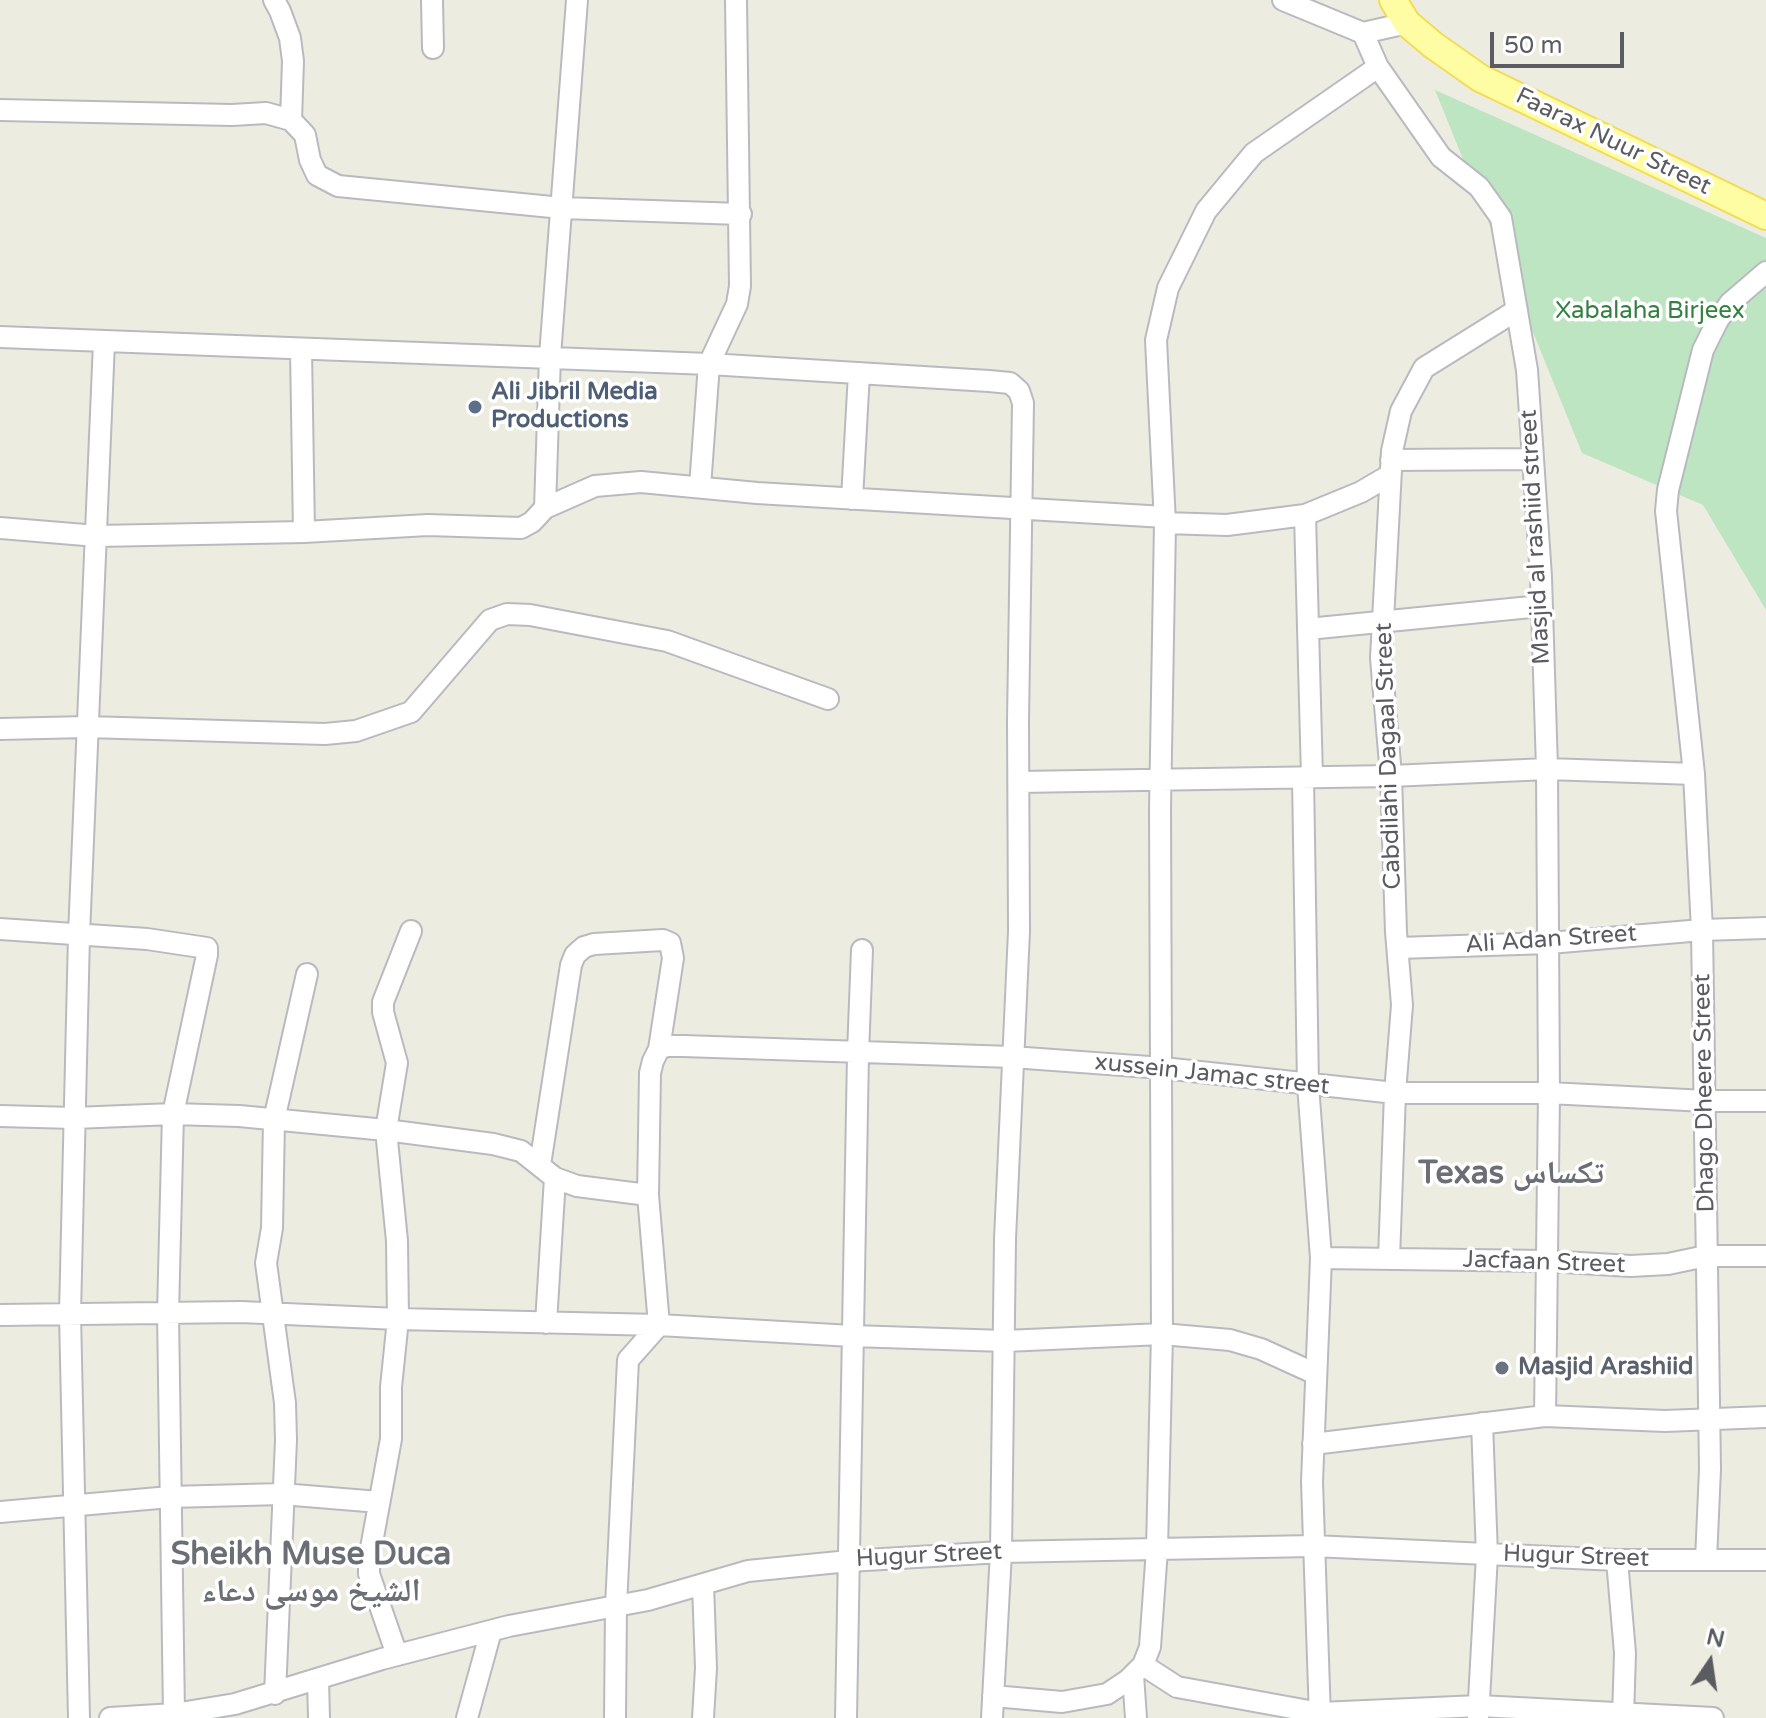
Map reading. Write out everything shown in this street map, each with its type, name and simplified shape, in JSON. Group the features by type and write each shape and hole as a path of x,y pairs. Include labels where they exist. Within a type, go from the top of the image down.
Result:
{"main road":[{"name":"Faarax Nuur Street","path":"1393,0 1407,23 1480,78 1766,216"}],"street":[{"path":"274,0 290,38 293,61 291,120"},
{"path":"432,0 433,48"},
{"path":"545,508 550,356 577,0"},
{"path":"700,487 709,364 737,304 742,265 736,0"},
{"path":"1283,0 1363,33 1407,23"},
{"name":"Masjid al rashiid street","path":"1363,33 1378,67 1441,157 1479,187 1501,218 1527,370 1547,769 1549,1093 1545,1416"},
{"path":"993,1696 1062,1702 1107,1694 1138,1670 1150,1647 1157,1549 1162,1334 1160,780 1165,520 1156,340 1168,288 1206,211 1254,153 1378,67"},
{"path":"0,110 266,113 291,120 305,135 317,175 338,186 371,192 562,208 741,214"},
{"name":"Dhago Dheere Street","path":"1706,1560 1710,1420 1702,930 1694,774 1666,525 1668,490 1703,350 1730,303 1766,272"},
{"name":"Cabdilahi Dagaal Street","path":"1389,1259 1395,1093 1402,1005 1391,776 1381,658 1390,467 1401,411 1424,368 1517,310"},
{"path":"0,337 709,364 1010,383 1019,391 1023,403 1019,931 1005,1239 1001,1552 992,1718"},
{"path":"79,1718 70,1314 79,935 104,342"},
{"path":"301,350 304,532"},
{"path":"852,499 859,373"},
{"path":"0,528 97,536 304,532 428,525 521,528 532,522 545,508 595,486 641,482 1227,525 1305,515 1361,492 1390,467 1532,459"},
{"path":"1305,515 1308,1085 1321,1258 1313,1444 1313,1546 1320,1716"},
{"path":"1308,629 1541,606"},
{"path":"0,729 87,727 325,734 356,731 411,712 490,620 507,614 530,615 667,641 828,699"},
{"path":"1019,782 1391,776 1547,769 1694,774"},
{"name":"Ali Adan Street","path":"1399,948 1549,943 1702,930 1766,928"},
{"path":"0,929 173,942 207,948 173,1114 168,1313 170,1497 186,1715"},
{"path":"397,1655 369,1574 391,1439 391,1387 398,1319 397,1241 386,1130 397,1063 383,1002 411,931"},
{"path":"546,1323 548,1171 571,965 575,955 584,947 594,944 663,940 670,943 673,958 659,1049 650,1073 648,1195 659,1325 628,1360 616,1606 615,1718"},
{"path":"846,1718 862,950"},
{"path":"275,1694 286,1440 285,1403 266,1263 272,1228 274,1120 307,974"},
{"name":"xussein Jamac street","path":"659,1049 683,1046 1012,1057 1163,1068 1395,1093 1549,1093 1766,1101"},
{"path":"0,1116 74,1118 173,1114 386,1130 493,1144 521,1151 548,1171 577,1186 648,1195"},
{"name":"Jacfaan Street","path":"1321,1258 1546,1261 1631,1266 1668,1264 1706,1256 1766,1256"},
{"path":"0,1315 272,1313 659,1325 1005,1341 1162,1334 1230,1340 1261,1349 1316,1374"},
{"path":"1313,1444 1545,1416 1635,1420 1766,1417"},
{"path":"1479,1712 1487,1555 1482,1423"},
{"path":"0,1512 170,1497 282,1494 379,1502"},
{"name":"Hugur Street","path":"110,1718 186,1715 275,1694 397,1655 491,1631 616,1606 748,1571 849,1561 1001,1552 1313,1546 1617,1560 1766,1560"},
{"path":"1617,1560 1625,1645 1623,1716"},
{"path":"703,1585 706,1668 703,1718"},
{"path":"467,1718 491,1631"},
{"path":"1138,1670 1177,1687 1320,1716 1479,1712 1713,1718"},
{"path":"1136,1718 1138,1670"},
{"path":"318,1680 319,1718"}],"green space":[{"name":"Xabalaha Birjeex","path":"1435,90 1766,238 1766,610 1703,505 1582,453"}],"place":[{"name":"Ali Jibril Media Productions","path":"475,407"},
{"name":"Masjid Arashiid","path":"1502,1368"}],"district":[{"name":"Texas تكساس","path":"1511,1175"},
{"name":"Sheikh Muse Duca الشيخ موسى دعاء","path":"311,1574"}]}
